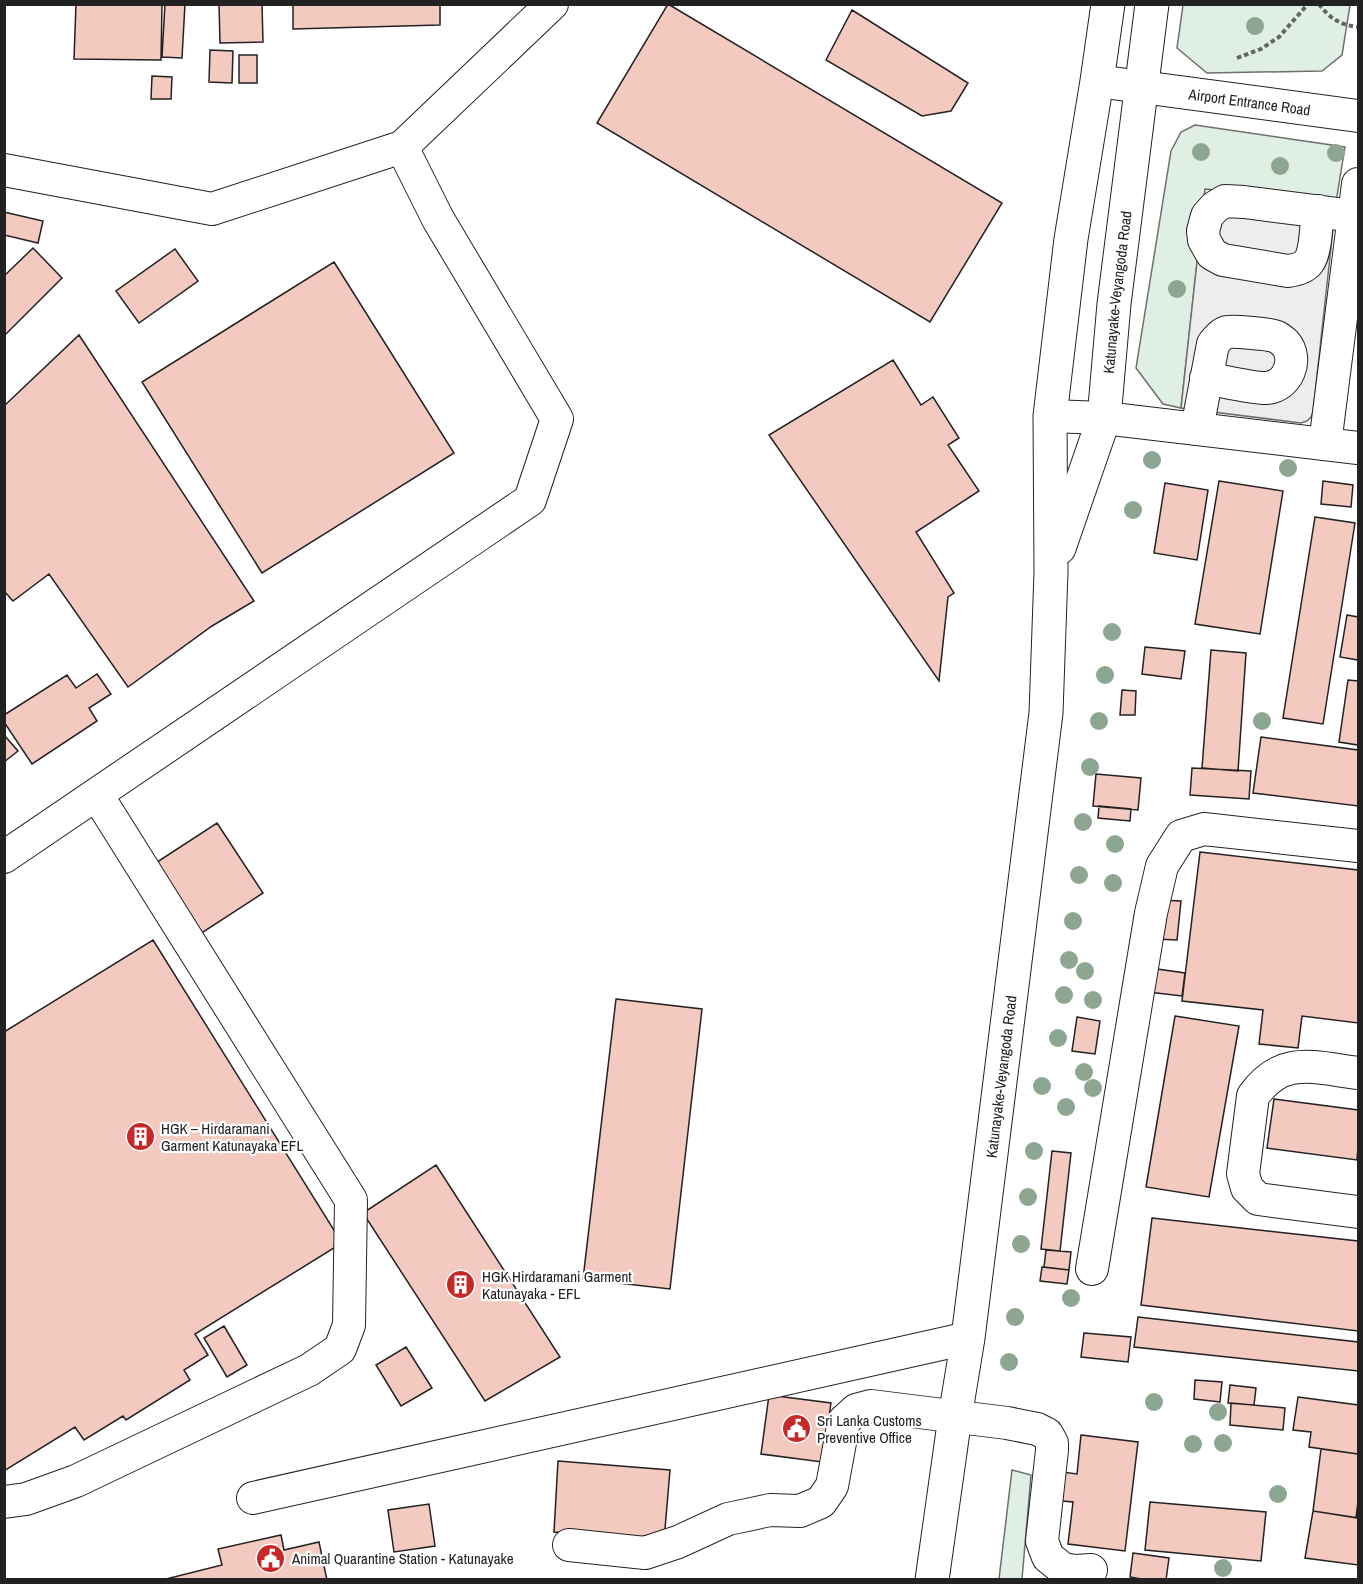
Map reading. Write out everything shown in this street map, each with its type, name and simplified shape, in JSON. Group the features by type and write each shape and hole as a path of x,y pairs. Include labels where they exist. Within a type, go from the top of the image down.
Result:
{"main road":[{"name":"Katunayake-Veyangoda Road","path":"932,1580 968,1338 1046,713 1051,572 1050,416 1071,239 1108,4"},
{"name":"Katunayake-Veyangoda Road","path":"1051,572 1104,418 1114,304 1152,4"}],"lane":[{"path":"4,170 212,209 402,147 552,4"},
{"name":"Airport Entrance Road","path":"1097,81 1359,116"},
{"path":"4,857 530,500 557,419 438,219 402,147"},
{"path":"1325,444 1359,184"},
{"path":"1318,211 1354,216"},
{"path":"1197,429 1206,378"},
{"path":"1050,416 1104,418 1359,448"},
{"path":"4,1502 26,1498 76,1481 309,1370 340,1349 349,1325 351,1200 97,795"},
{"path":"1092,1269 1151,913 1162,866 1181,836 1204,829 1359,846"},
{"path":"1359,1073 1299,1066 1284,1069 1270,1077 1253,1096 1243,1174 1247,1188 1258,1199 1359,1212"},
{"path":"253,1498 968,1338"},
{"path":"569,1545 645,1553 678,1542 729,1519 770,1510 800,1511 821,1502 832,1486 844,1421 856,1410 871,1406 1007,1423 1047,1434 1052,1443 1052,1450 1042,1541 1048,1557 1063,1569 1091,1570"}],"path":[{"path":"1237,58 1261,49 1280,37 1308,4"},
{"path":"1319,4 1334,20 1345,25 1359,27"}],"green space":[{"path":"1183,4 1350,5 1342,55 1322,71 1207,73 1177,48"},
{"path":"1195,125 1345,147 1336,202 1205,190 1181,408 1163,404 1136,368 1171,151 1181,132"},
{"path":"1012,1470 1031,1475 1022,1579 999,1579"}],"shaded area":[{"path":"1205,189 1336,202 1313,412 1307,421 1301,423 1181,408"}],"building":[{"path":"76,4 162,4 161,60 74,59"},
{"path":"165,4 185,4 182,58 162,57"},
{"path":"219,4 262,4 263,42 220,43"},
{"path":"293,4 440,4 440,25 293,29"},
{"path":"668,4 1002,203 930,322 597,123"},
{"path":"852,10 968,83 951,111 922,116 826,60"},
{"path":"210,50 233,51 232,83 209,82"},
{"path":"239,55 257,55 257,83 239,83"},
{"path":"152,76 172,77 171,99 151,99"},
{"path":"4,212 43,221 38,243 4,235"},
{"path":"33,248 62,278 4,336 4,276"},
{"path":"175,249 198,281 139,323 116,291"},
{"path":"334,262 454,453 262,573 142,382"},
{"path":"79,335 254,601 212,626 128,687 49,574 13,601 4,591 4,406"},
{"path":"893,360 921,405 933,397 959,438 948,445 979,491 916,532 954,593 948,597 939,681 769,435"},
{"path":"1219,481 1283,491 1260,634 1195,624"},
{"path":"1323,481 1353,485 1351,507 1321,504"},
{"path":"1165,483 1208,490 1197,560 1154,553"},
{"path":"1315,517 1355,523 1323,724 1283,718"},
{"path":"1347,615 1358,617 1358,660 1340,657"},
{"path":"1145,647 1185,651 1181,679 1142,674"},
{"path":"1211,650 1246,653 1238,771 1202,768"},
{"path":"97,674 111,694 89,708 97,721 32,764 4,722 4,715 67,675 76,688"},
{"path":"1348,680 1358,681 1358,745 1339,742"},
{"path":"1122,690 1136,691 1135,715 1120,715"},
{"path":"4,735 18,751 4,762"},
{"path":"1261,737 1358,750 1358,806 1253,793"},
{"path":"1192,768 1251,771 1249,799 1190,795"},
{"path":"1096,774 1141,778 1138,810 1093,806"},
{"path":"1099,806 1131,809 1130,821 1098,818"},
{"path":"217,823 263,893 197,936 151,866"},
{"path":"1200,852 1358,870 1358,1023 1302,1016 1298,1048 1259,1044 1263,1010 1182,1001"},
{"path":"1159,900 1181,901 1177,940 1155,939"},
{"name":"HGK – Hirdaramani Garment Katunayaka EFL","path":"153,940 342,1243 195,1334 208,1355 184,1370 190,1380 126,1420 123,1416 84,1440 75,1427 4,1471 4,1032"},
{"path":"1150,968 1185,973 1182,996 1148,992"},
{"path":"616,999 702,1009 670,1289 583,1279"},
{"path":"1175,1016 1239,1026 1209,1197 1146,1187"},
{"path":"1077,1017 1100,1021 1095,1054 1072,1051"},
{"path":"1274,1099 1358,1110 1357,1160 1267,1148"},
{"path":"1052,1151 1071,1153 1060,1251 1041,1249"},
{"name":"HGK Hirdaramani Garment Katunayaka - EFL","path":"436,1165 560,1357 485,1401 363,1213"},
{"path":"1152,1218 1358,1241 1358,1331 1141,1305"},
{"path":"1046,1250 1071,1252 1069,1270 1044,1267"},
{"path":"1042,1267 1069,1270 1067,1284 1040,1281"},
{"path":"1138,1317 1358,1342 1358,1371 1134,1347"},
{"path":"224,1326 247,1365 227,1377 204,1338"},
{"path":"1084,1333 1131,1337 1128,1362 1081,1357"},
{"path":"406,1347 432,1388 401,1406 376,1365"},
{"path":"1195,1380 1222,1382 1220,1402 1194,1399"},
{"path":"1230,1385 1256,1388 1254,1405 1228,1403"},
{"name":"Sri Lanka Customs Preventive Office","path":"769,1395 831,1403 822,1462 761,1454"},
{"path":"1298,1397 1358,1405 1358,1454 1309,1447 1311,1432 1293,1430"},
{"path":"1231,1403 1285,1408 1283,1430 1230,1425"},
{"path":"1081,1435 1138,1442 1125,1551 1068,1544 1073,1502 1051,1500 1055,1471 1077,1474"},
{"path":"1321,1449 1358,1454 1356,1518 1313,1511"},
{"path":"558,1461 670,1470 664,1541 554,1532"},
{"path":"1150,1502 1266,1512 1261,1561 1145,1550"},
{"path":"429,1504 435,1546 394,1552 388,1510"},
{"path":"1313,1511 1358,1518 1358,1565 1305,1558"},
{"name":"Animal Quarantine Station - Katunayake","path":"281,1535 284,1550 319,1542 327,1580 162,1580 222,1565 218,1549"},
{"path":"1133,1553 1169,1558 1166,1580 1130,1577"}],"place":[{"name":"HGK – Hirdaramani Garment Katunayaka EFL","path":"140,1137"},
{"name":"HGK Hirdaramani Garment Katunayaka - EFL","path":"461,1285"},
{"name":"Sri Lanka Customs Preventive Office","path":"796,1429"},
{"name":"Animal Quarantine Station - Katunayake","path":"271,1558"}]}
